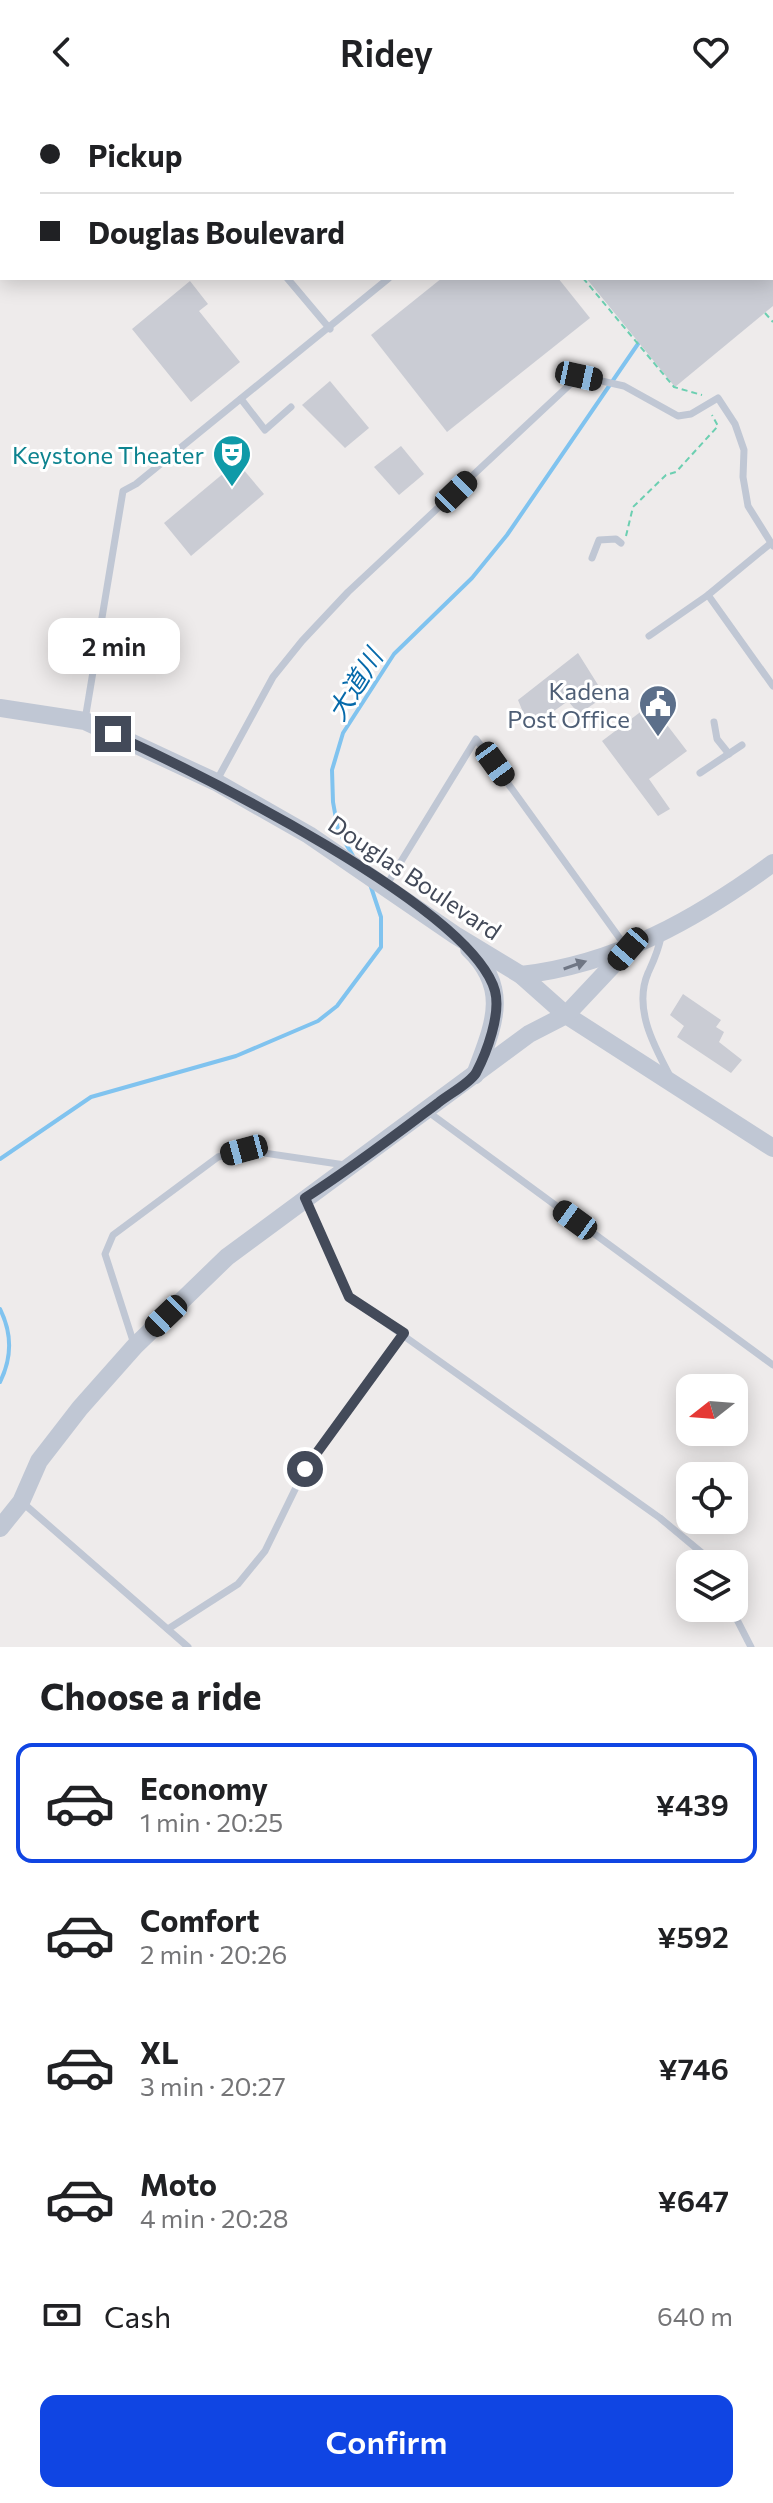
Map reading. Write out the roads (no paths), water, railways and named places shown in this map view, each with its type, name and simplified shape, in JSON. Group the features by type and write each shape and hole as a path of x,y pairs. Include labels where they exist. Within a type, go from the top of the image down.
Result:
{"street":[{"name":"Douglas Boulevard","path":"0,708 85,721 216,782 309,835 455,935 521,975 566,1015 672,1080 773,1148"},
{"path":"521,975 563,970 661,935 721,902 773,863"},
{"path":"455,935 481,960 495,991 497,1008 475,1075"},
{"path":"0,1528 21,1502 39,1461 135,1346 227,1257 305,1198 355,1166 529,1034 566,1015 628,949"}],"lane":[{"path":"289,280 330,329"},
{"path":"85,721 123,491 136,484 330,329 387,280"},
{"path":"216,782 273,677 302,641 348,592 579,376 624,386 678,416 691,414 718,398 735,424 744,450 743,477 748,506 772,545 649,636"},
{"path":"241,399 265,430 291,407"},
{"path":"592,558 599,540 616,539 622,545"},
{"path":"708,595 773,686"},
{"path":"714,722 717,739 729,754"},
{"path":"386,886 476,739 628,949"},
{"path":"700,773 742,745"},
{"path":"661,935 643,1003 650,1035 672,1080"},
{"path":"427,1111 773,1365"},
{"path":"135,1346 105,1254 113,1235 218,1157 244,1150 355,1166"},
{"path":"305,1198 349,1297 404,1333 660,1518 698,1550"},
{"path":"168,1629 238,1584 265,1551 305,1469 404,1333"},
{"path":"21,1502 188,1647"},
{"path":"738,1622 751,1647"}],"waterway":[{"name":"大道川","path":"353,856 338,830 333,802 332,770 343,733 394,654 472,578 507,535 642,338"},
{"name":"大道川","path":"0,1159 91,1097 236,1056 318,1021 337,1006 381,947 381,917 370,884"},
{"name":"大道川","path":"0,1309 7,1327 9,1346 7,1364 0,1382"}],"place":[{"name":"Keystone Theater","path":"232,488"},
{"name":"Kadena Post Office","path":"658,738"}]}
